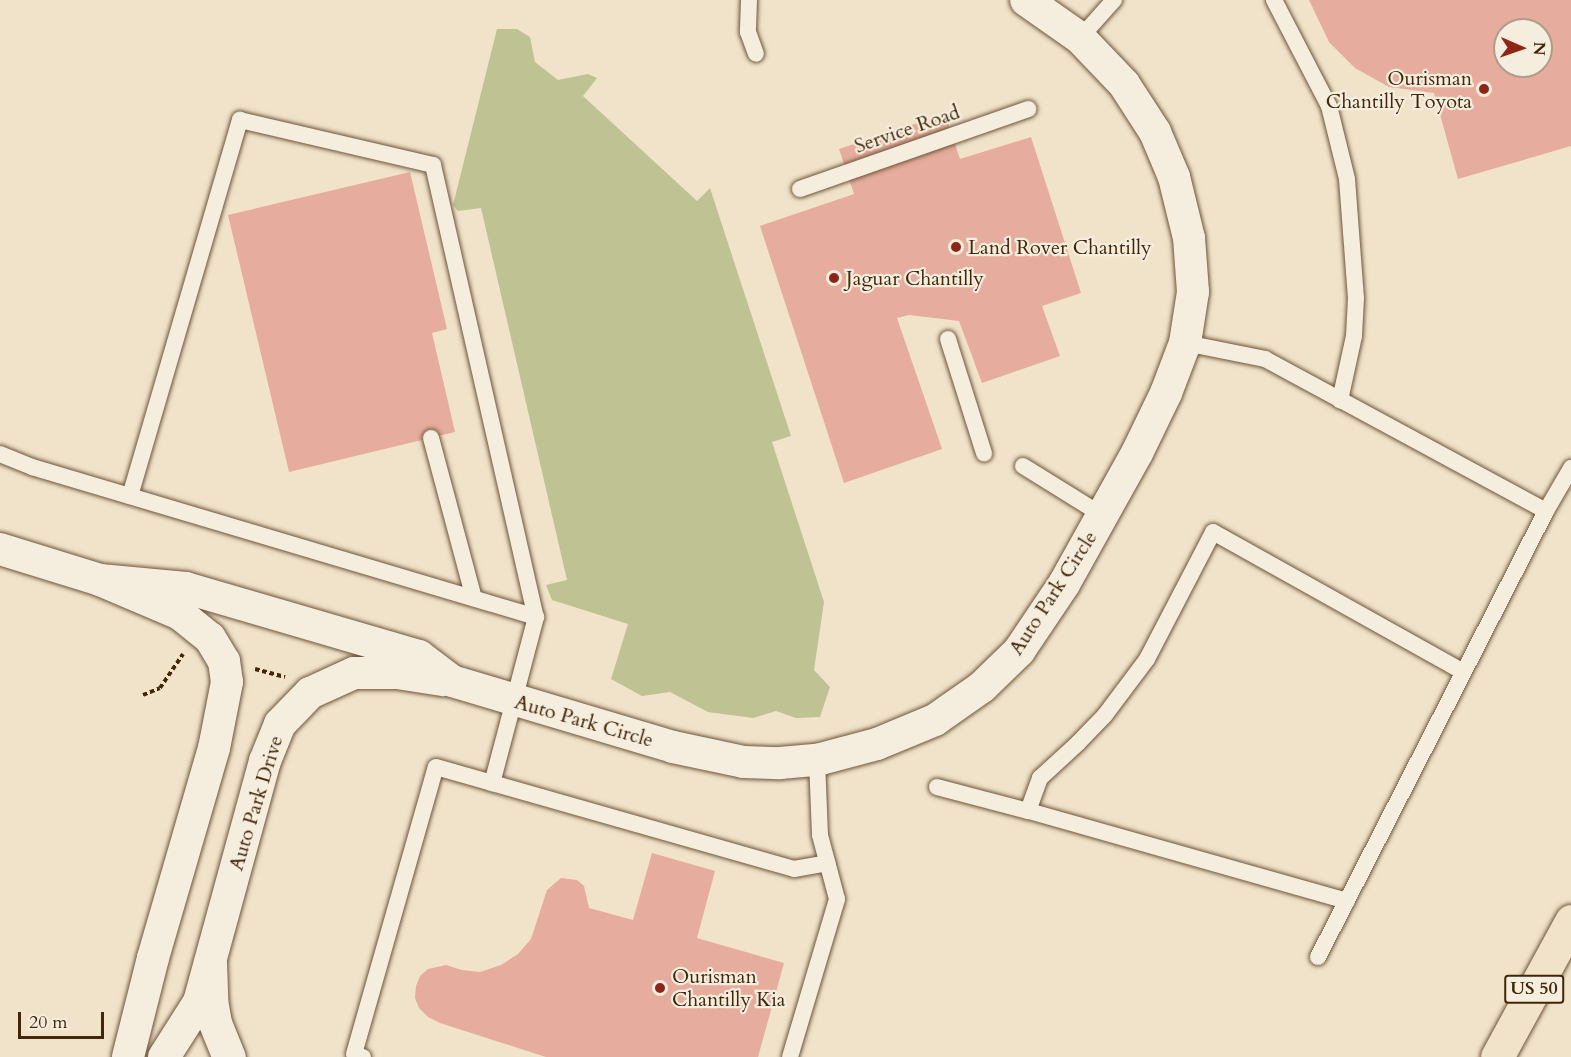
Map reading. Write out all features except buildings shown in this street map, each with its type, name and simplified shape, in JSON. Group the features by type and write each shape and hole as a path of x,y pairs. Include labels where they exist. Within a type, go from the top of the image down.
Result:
{"highway":[{"name":"US 50","path":"1497,1057 1571,921"}],"main road":[{"path":"210,962 211,1000 215,1023 229,1057"}],"street":[{"name":"Auto Park Circle","path":"100,580 186,588 419,656 452,681 710,756 780,763 817,760 877,744 935,720 982,687 1019,651 1064,584 1137,453 1185,343 1192,282 1189,238 1174,177 1155,132 1124,84 1080,38 1026,0"},
{"name":"Auto Park Circle","path":"0,549 100,580 180,614 210,638 224,661 227,682 214,748 153,958 128,1057"},
{"name":"Auto Park Drive","path":"164,1057 199,1002 265,761 280,724 310,693 354,673 397,674 452,681"}],"lane":[{"path":"748,0 748,32 756,54"},
{"path":"1080,38 1114,0"},
{"path":"1274,0 1329,106 1347,179 1355,307 1350,366 1340,400"},
{"name":"Service Road","path":"800,189 1028,110"},
{"path":"130,496 240,120 434,165 536,616 516,701 492,783"},
{"path":"948,339 984,453"},
{"path":"1185,343 1265,359 1546,512"},
{"path":"430,438 474,598"},
{"path":"0,454 24,465 536,616"},
{"path":"1023,466 1102,515"},
{"path":"1318,957 1546,512 1571,468"},
{"path":"1028,811 1040,778 1078,744 1105,715 1147,659 1213,532 1464,672"},
{"path":"790,1057 837,898 820,835 817,760"},
{"path":"363,1057 354,1054 436,767 794,869 827,863"},
{"path":"937,787 1347,901"}],"green space":[{"path":"497,29 517,29 530,37 535,62 558,80 588,74 597,78 583,96 697,201 710,188 791,436 772,442 824,602 814,670 830,687 820,717 796,718 776,711 753,718 708,712 670,692 642,696 611,679 628,624 552,600 546,585 567,580 481,208 458,211 453,205"}],"place":[{"name":"Ourisman Chantilly Toyota","path":"1484,89"},
{"name":"Land Rover Chantilly","path":"956,247"},
{"name":"Jaguar Chantilly","path":"834,278"},
{"name":"Ourisman Chantilly Kia","path":"660,988"}]}
